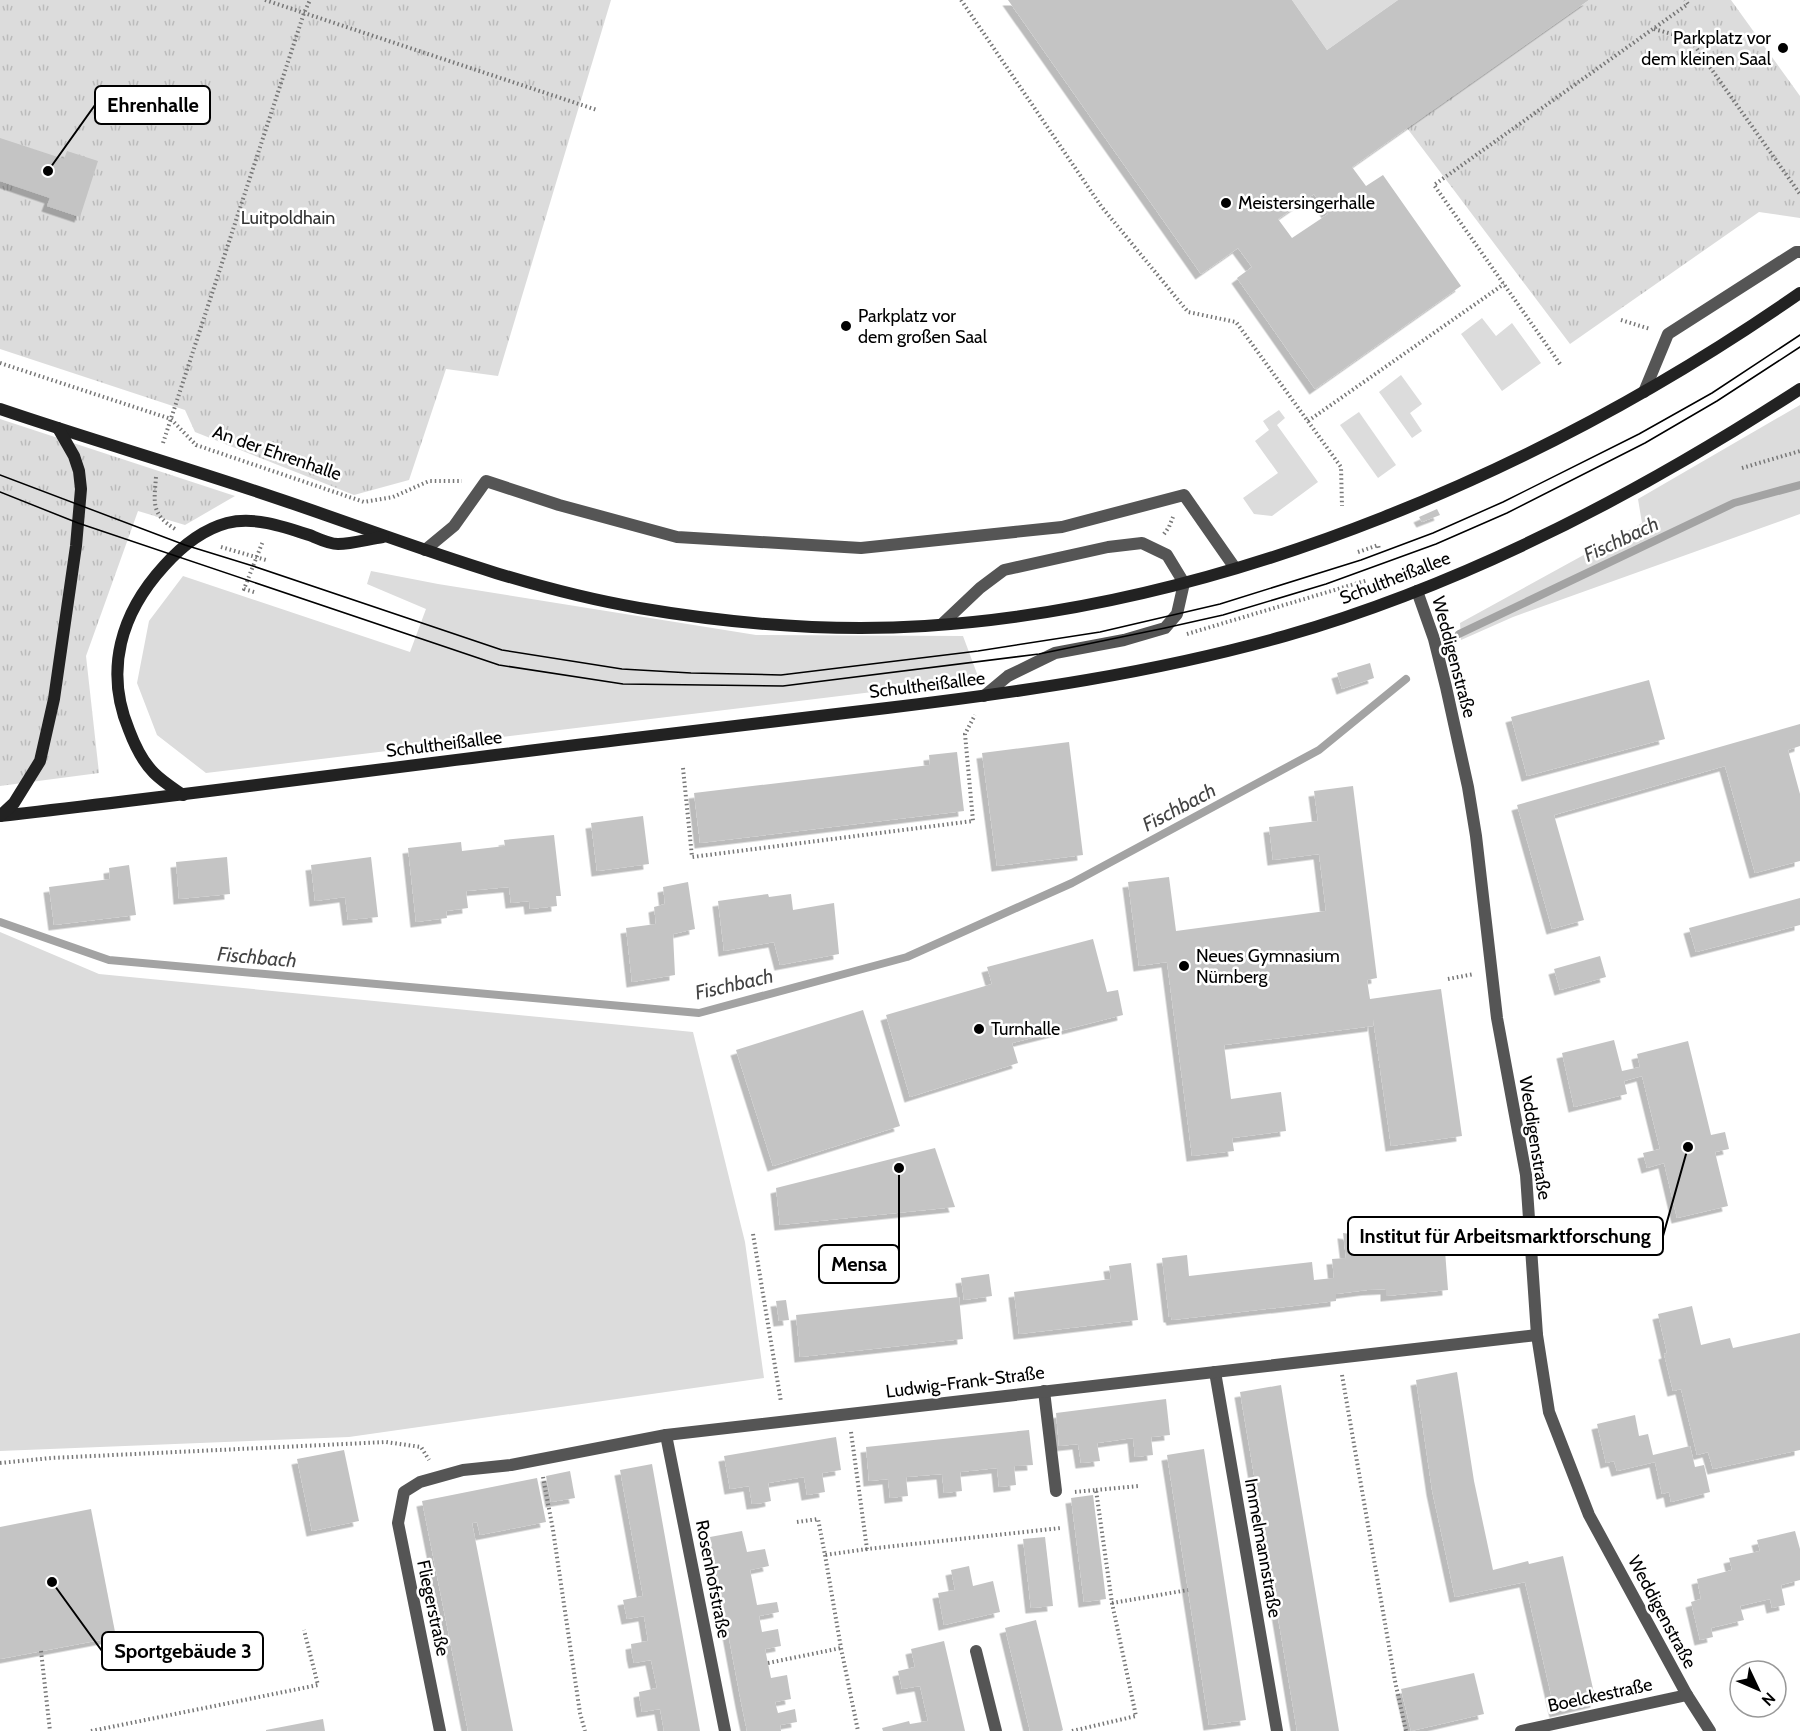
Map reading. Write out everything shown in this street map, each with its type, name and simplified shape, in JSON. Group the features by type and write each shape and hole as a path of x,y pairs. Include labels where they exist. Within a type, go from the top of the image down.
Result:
{"main road":[{"path":"0,409 539,586 616,604 678,614 807,627 897,627 1039,613 1134,595 1235,568 1351,529 1508,463 1581,426 1714,351 1800,293"},
{"name":"Schultheißallee","path":"0,816 984,696 1111,676 1216,654 1312,628 1417,591 1514,549 1584,515 1684,461 1800,389"},
{"path":"0,816 14,803 40,761 54,699 76,546 81,489 74,456 57,428"},
{"path":"183,795 153,772 135,746 117,690 118,651 141,595 174,555 194,538 216,526 238,521 271,524 336,544 384,536"}],"street":[{"path":"1644,392 1668,334 1796,252 1800,252"},
{"path":"425,550 454,526 486,481 678,537 861,548 1062,527 1184,495 1235,568"},
{"path":"942,624 980,588 1004,570 1108,547 1143,543 1167,555 1184,583 1177,614 1165,628 1124,640 1055,653 1008,676 984,696"},
{"name":"Weddigenstraße","path":"1417,591 1429,622 1443,677 1468,787 1476,836 1497,1018 1526,1175 1537,1335 1549,1412 1589,1515 1687,1695 1710,1731"},
{"name":"Ludwig-Frank-Straße","path":"404,1492 420,1482 464,1470 540,1460 666,1435 1537,1335"},
{"name":"Immelmannstraße","path":"1215,1372 1276,1731"},
{"path":"1044,1391 1061,1492"},
{"name":"Rosenhofstraße","path":"666,1435 725,1731"},
{"name":"Fliegerstraße","path":"404,1492 398,1523 440,1731"},
{"path":"976,1652 996,1731"},
{"name":"Boelckestraße","path":"1521,1731 1687,1695"}],"path":[{"path":"265,0 597,110"},
{"path":"266,560 194,538 164,522 158,515 154,502 157,459 310,0"},
{"path":"961,0 1101,206 1188,312 1236,322 1341,467 1342,506"},
{"path":"1560,364 1434,185 1688,4 1685,0"},
{"path":"1654,28 1690,39 1800,194"},
{"path":"1308,421 1503,284"},
{"path":"1621,320 1668,334"},
{"name":"An der Ehrenhalle","path":"0,363 171,419 196,445 364,502 393,497 429,481 486,481"},
{"path":"1743,468 1800,451"},
{"path":"1358,552 1377,545 1379,549"},
{"path":"1201,629 1368,580"},
{"path":"683,768 692,857 974,821 965,734"},
{"path":"1448,979 1475,974"},
{"path":"753,1234 784,1421"},
{"path":"1339,1357 1395,1681 1406,1731"},
{"path":"849,1414 867,1549"},
{"path":"0,1463 51,1458 386,1442 421,1447 438,1477"},
{"path":"540,1460 553,1530 580,1713 585,1731"},
{"path":"1061,1492 1139,1486"},
{"path":"1072,1731 1136,1716 1112,1603 1096,1490"},
{"path":"797,1522 818,1519 858,1731"},
{"path":"825,1555 1060,1528"},
{"path":"1112,1603 1188,1590"},
{"path":"91,1731 318,1686 304,1630"},
{"path":"768,1663 841,1648"},
{"path":"41,1651 51,1731"}],"green space":[{"name":"Luitpoldhain","path":"0,0 611,0 498,376 446,369 409,480 354,495 195,432 185,410 0,349"},
{"path":"1292,0 1398,0 1327,50"},
{"path":"1589,0 1731,0 1800,96 1800,218 1759,212 1570,344 1407,128"},
{"path":"1482,318 1496,336 1512,323 1541,363 1502,391 1461,334"},
{"path":"1401,375 1422,404 1410,413 1422,431 1412,438 1379,392"},
{"path":"1800,405 1800,514 1513,617 1461,640 1460,623 1642,523 1638,499"},
{"path":"1279,410 1285,418 1277,425 1318,482 1272,516 1254,514 1243,498 1278,473 1255,441 1269,430 1263,421"},
{"path":"1359,412 1396,465 1378,478 1340,425"},
{"path":"0,419 235,496 185,525 138,511 86,656 99,773 0,786"},
{"path":"371,571 438,584 756,635 963,636 979,679 206,773 157,735 137,683 149,621 183,576 410,652 426,609 367,584"},
{"path":"0,932 99,974 693,1032 745,1242 764,1378 349,1437 0,1451"}],"building":[{"name":"Meistersingerhalle","path":"1008,0 1292,0 1327,50 1398,0 1589,0 1352,167 1366,186 1383,175 1461,286 1315,389 1237,278 1252,267 1238,248 1201,274","holes":["1314,194 1328,214 1292,238 1278,219"]},
{"path":"0,138 64,159 67,151 98,161 80,217 47,206 50,198 0,181"},
{"path":"1437,509 1440,515 1422,522 1419,517"},
{"path":"1370,663 1374,678 1342,689 1337,673"},
{"path":"1649,680 1665,739 1527,776 1511,717"},
{"path":"1800,724 1800,746 1788,750 1800,794 1800,861 1755,873 1725,766 1554,815 1584,920 1552,929 1517,805"},
{"path":"1069,742 1083,855 997,866 982,753"},
{"path":"957,752 964,811 700,843 694,793 930,765 929,755"},
{"path":"1353,786 1377,978 1367,980 1370,999 1441,989 1462,1136 1391,1146 1373,1019 1373,1026 1224,1045 1231,1099 1281,1092 1286,1131 1232,1138 1234,1151 1192,1156 1167,962 1139,966 1128,882 1169,877 1176,931 1326,911 1319,854 1273,860 1269,827 1318,821 1314,791"},
{"path":"643,816 649,864 597,871 591,823"},
{"path":"554,835 561,896 556,896 557,906 530,909 529,901 511,903 509,887 466,891 468,908 446,911 447,918 416,922 408,848 461,842 462,851 505,846 504,840"},
{"path":"227,857 230,894 179,899 176,862"},
{"path":"371,857 378,917 348,920 345,897 315,901 311,865"},
{"path":"129,865 136,915 54,925 49,887 110,879 109,868"},
{"path":"688,882 695,929 673,934 675,975 632,982 626,928 656,924 654,907 665,904 663,887"},
{"path":"768,894 769,897 791,894 793,910 834,903 839,954 780,965 774,942 724,951 718,901"},
{"path":"1800,898 1800,925 1696,952 1689,928"},
{"name":"Turnhalle","path":"1093,939 1107,992 1118,990 1123,1015 1012,1043 1018,1063 910,1097 886,1015 992,984 987,967"},
{"path":"1600,956 1606,977 1560,990 1554,969"},
{"path":"863,1010 900,1126 773,1166 736,1050"},
{"path":"1614,1040 1622,1071 1640,1067 1637,1054 1688,1041 1711,1135 1725,1132 1729,1149 1715,1152 1728,1206 1677,1218 1664,1163 1647,1168 1643,1153 1660,1149 1642,1076 1624,1081 1627,1094 1574,1107 1562,1053"},
{"path":"935,1148 955,1207 780,1225 776,1188"},
{"path":"1443,1224 1448,1290 1386,1296 1386,1289 1367,1290 1336,1294 1336,1301 1172,1320 1169,1317 1162,1258 1187,1255 1189,1276 1312,1262 1314,1280 1334,1278 1332,1259 1346,1258 1343,1233 1364,1236 1366,1256 1415,1251 1413,1227"},
{"path":"1131,1263 1138,1320 1019,1334 1014,1292 1111,1279 1109,1266"},
{"path":"989,1274 992,1296 964,1300 961,1278"},
{"path":"959,1297 963,1339 800,1357 796,1315"},
{"path":"786,1300 789,1320 779,1321 776,1301"},
{"path":"1692,1306 1701,1345 1730,1338 1733,1348 1800,1333 1800,1450 1713,1469 1708,1452 1697,1455 1681,1389 1673,1391 1658,1314"},
{"path":"1457,1372 1474,1481 1493,1570 1528,1561 1529,1564 1563,1556 1596,1702 1555,1712 1525,1582 1455,1597 1432,1490 1416,1380"},
{"path":"1281,1385 1339,1731 1297,1731 1240,1392"},
{"path":"1166,1399 1170,1435 1151,1437 1153,1455 1135,1457 1133,1438 1097,1443 1100,1461 1081,1463 1078,1444 1059,1446 1056,1413"},
{"path":"1635,1415 1639,1436 1648,1434 1653,1455 1690,1446 1695,1467 1704,1465 1710,1492 1671,1502 1669,1492 1662,1494 1655,1462 1617,1471 1614,1461 1606,1463 1597,1424"},
{"path":"1029,1430 1033,1465 1014,1466 1016,1485 999,1487 997,1468 960,1472 962,1491 944,1493 942,1474 906,1477 908,1496 890,1498 888,1479 869,1481 866,1447"},
{"path":"836,1437 841,1470 822,1473 825,1492 807,1495 804,1477 768,1483 771,1501 762,1503 752,1504 749,1486 730,1489 724,1456"},
{"path":"1204,1449 1246,1720 1209,1725 1167,1455"},
{"path":"344,1450 359,1521 312,1531 297,1459"},
{"path":"652,1464 700,1731 664,1731 660,1709 642,1712 640,1701 639,1692 657,1688 651,1660 634,1663 632,1654 631,1644 648,1641 644,1616 627,1619 623,1600 643,1596 620,1470"},
{"path":"570,1471 575,1498 551,1502 546,1476"},
{"path":"537,1478 546,1522 480,1535 477,1522 472,1523 513,1731 468,1731 422,1501"},
{"path":"1093,1495 1106,1599 1084,1602 1071,1498"},
{"path":"91,1509 116,1637 0,1659 0,1527"},
{"path":"742,1531 747,1552 765,1549 769,1566 750,1570 757,1605 777,1602 779,1612 759,1616 762,1632 778,1629 781,1646 765,1649 771,1678 787,1675 791,1699 775,1702 778,1713 795,1709 797,1722 780,1725 781,1731 747,1731 741,1702 710,1537"},
{"path":"1795,1531 1800,1549 1800,1580 1781,1585 1785,1605 1772,1608 1770,1599 1740,1606 1744,1620 1711,1628 1713,1637 1700,1640 1691,1602 1701,1599 1697,1579 1732,1570 1729,1558 1760,1551 1757,1540"},
{"path":"1045,1537 1053,1606 1031,1608 1023,1539"},
{"path":"969,1566 973,1586 993,1581 1000,1612 944,1625 938,1593 955,1590 951,1570"},
{"path":"1036,1620 1063,1730 1061,1731 1030,1731 1005,1628"},
{"path":"944,1641 965,1731 883,1731 882,1728 909,1721 910,1724 928,1721 920,1686 902,1689 898,1671 915,1667 911,1649"},
{"path":"1474,1673 1484,1714 1411,1731 1401,1689"},
{"path":"323,1719 325,1731 266,1731 266,1730"}],"waterway":[{"name":"Fischbach","path":"1459,634 1734,503 1800,485"},
{"name":"Fischbach","path":"0,922 109,960 699,1013 907,957 1072,883 1319,750 1406,679"}],"tram line":[{"path":"0,475 185,545 502,650 622,669 781,675 978,651 1100,632 1220,604 1361,560 1433,533 1503,502 1639,434 1712,393 1800,335"},
{"path":"0,492 78,523 499,665 623,684 783,686 1039,654 1223,615 1326,584 1436,544 1507,513 1645,443 1717,401 1800,347"}],"place":[{"name":"Parkplatz vor dem kleinen Saal","path":"1783,48"},
{"name":"Ehrenhalle","path":"48,171"},
{"name":"Meistersingerhalle","path":"1226,203"},
{"name":"Parkplatz vor dem großen Saal","path":"846,326"},
{"name":"Neues Gymnasium Nürnberg","path":"1184,966"},
{"name":"Turnhalle","path":"979,1029"},
{"name":"Institut für Arbeitsmarktforschung","path":"1688,1147"},
{"name":"Mensa","path":"899,1168"},
{"name":"Sportgebäude 3","path":"52,1582"}]}
